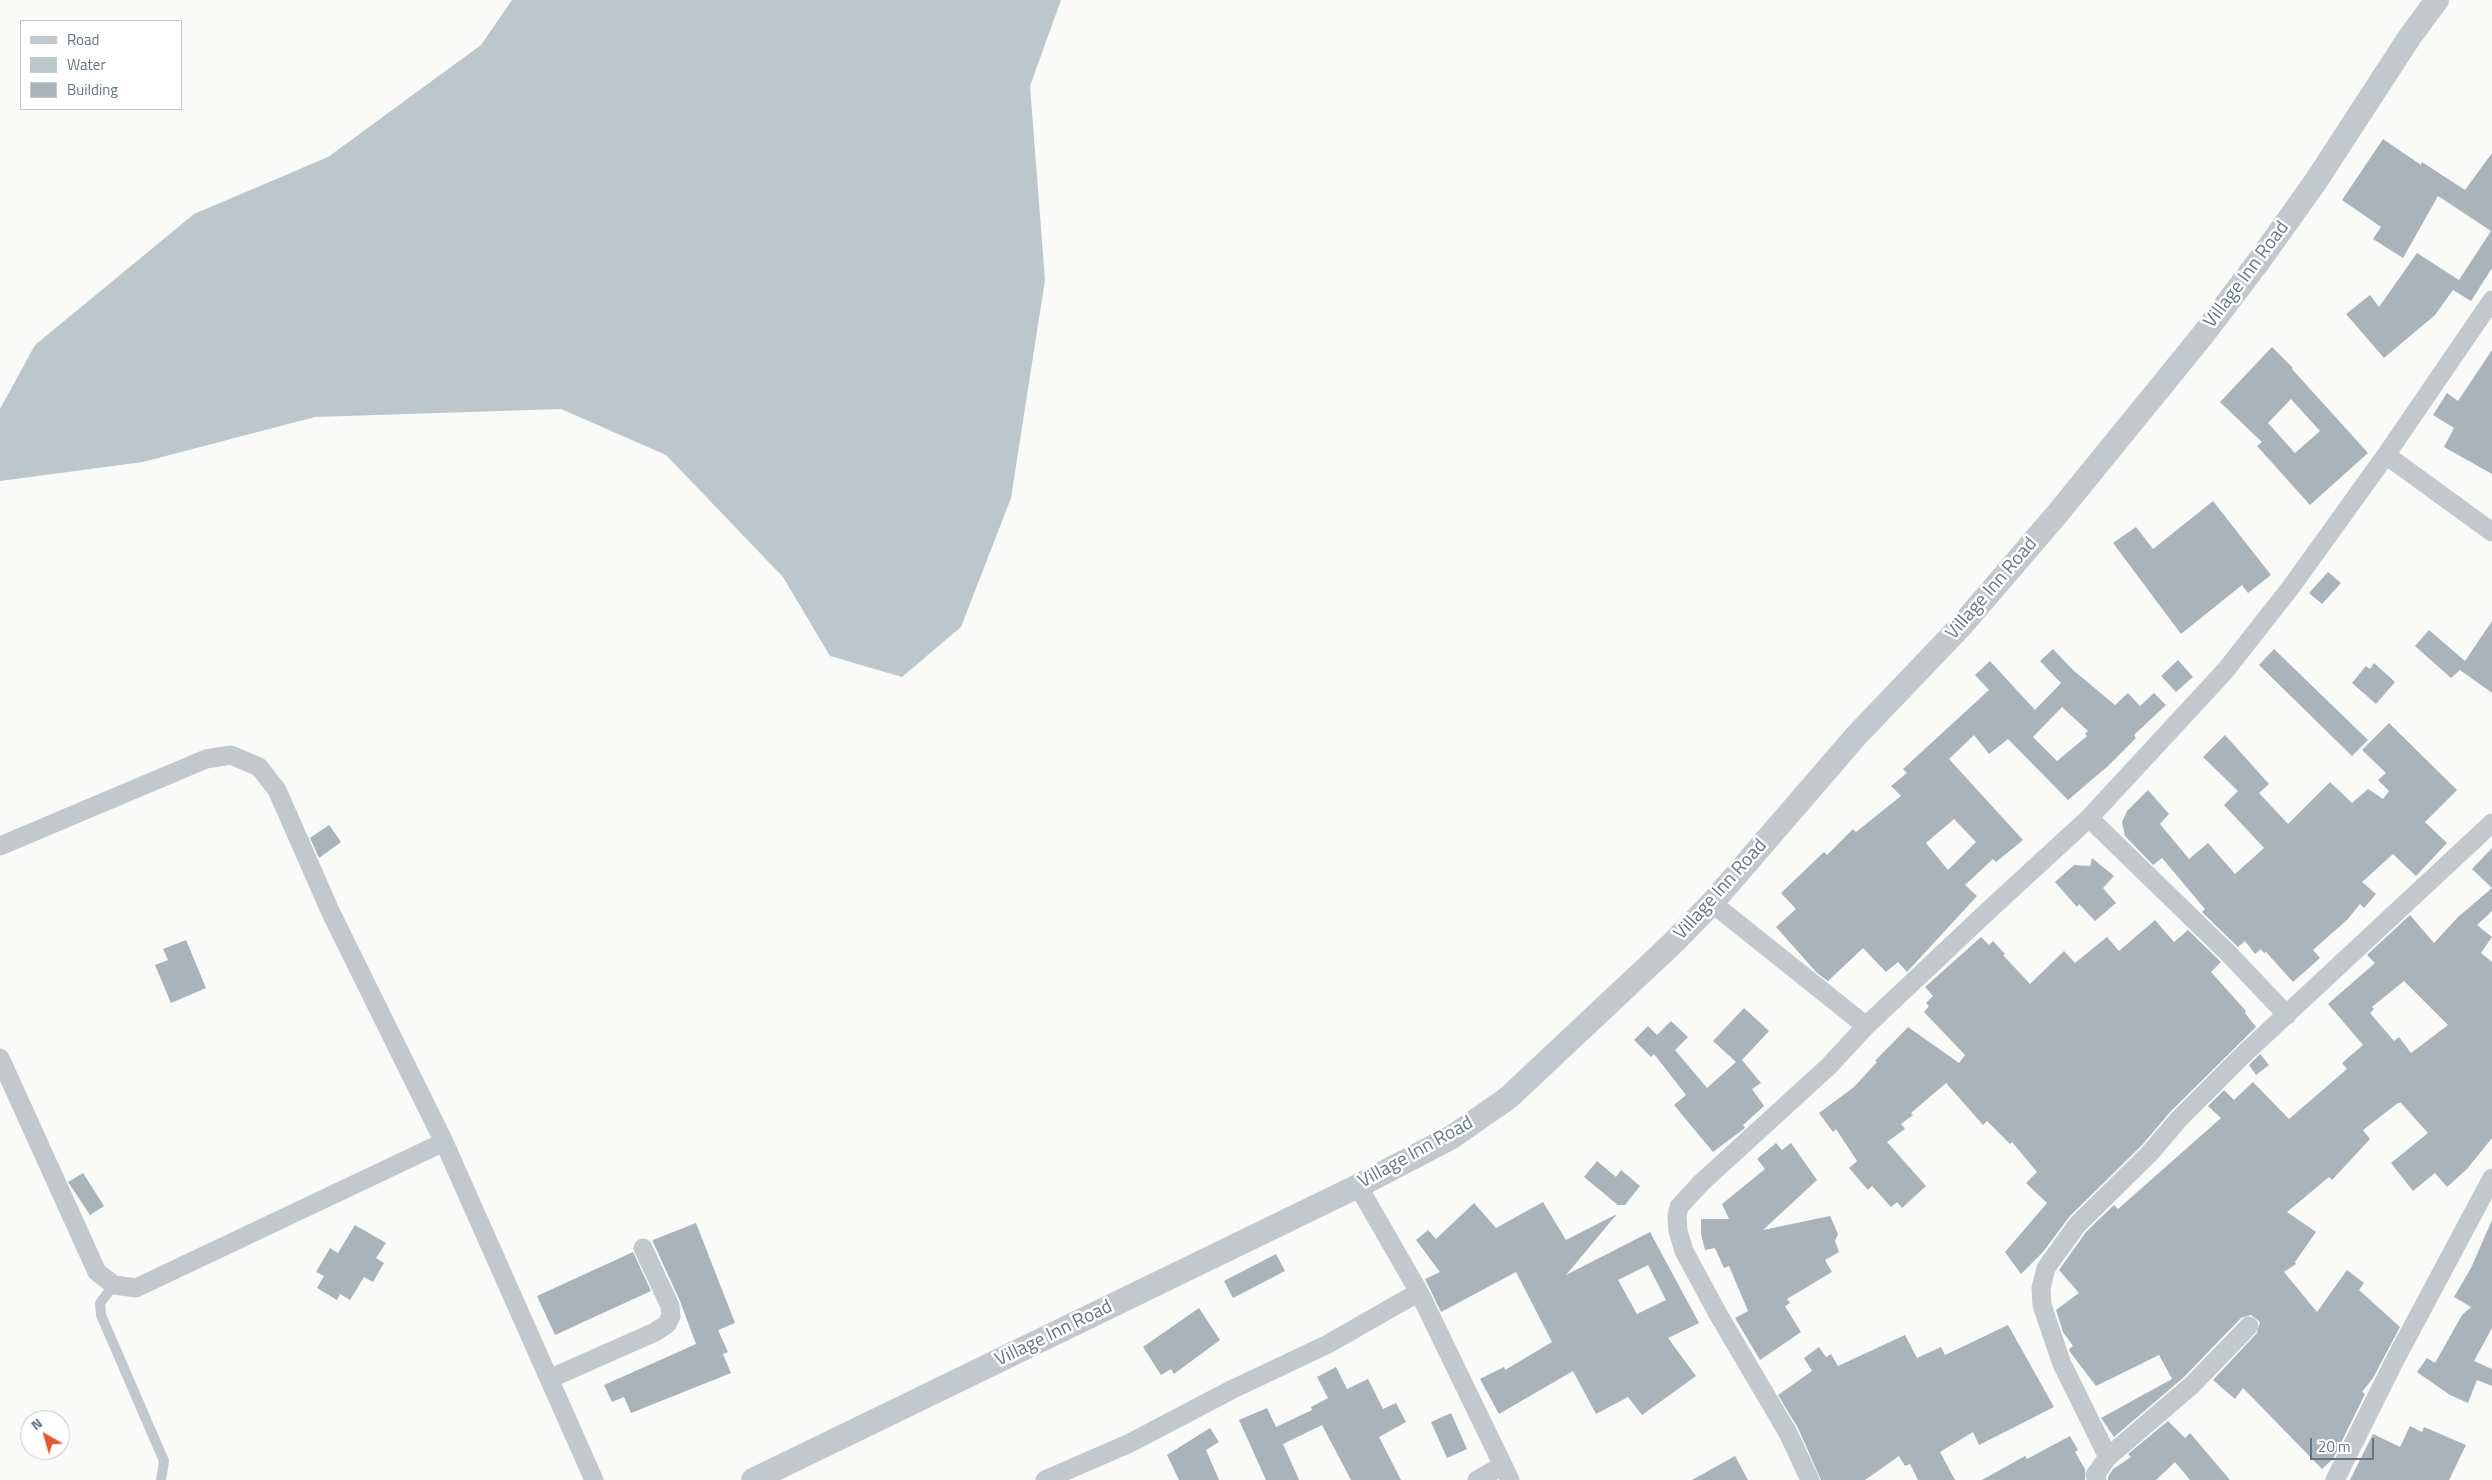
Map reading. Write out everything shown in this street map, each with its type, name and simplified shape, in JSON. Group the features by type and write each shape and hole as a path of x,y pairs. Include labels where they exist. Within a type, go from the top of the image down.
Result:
{"street":[{"name":"Village Inn Road","path":"753,1480 1358,1186 1452,1137 1508,1098 1673,943 1712,903 1856,736 1962,625 2058,513 2202,336 2316,181 2409,38 2437,0"},
{"path":"1810,1480 1788,1433 1684,1251 1678,1231 1677,1216 1686,1198 1829,1066 1866,1026 2089,818 2225,671 2291,588 2386,456 2492,300"},
{"path":"2386,456 2492,532"},
{"path":"0,846 206,759 231,755 258,767 277,790 332,913 444,1142 594,1480"},
{"path":"2089,818 2228,953 2287,1015"},
{"path":"2108,1457 2062,1364 2042,1306 2041,1288 2046,1268 2077,1225 2150,1153 2192,1106 2492,823"},
{"path":"1712,903 1866,1026"},
{"path":"0,1058 97,1272 114,1285 136,1288 444,1142"},
{"path":"2335,1480 2396,1358 2492,1178"},
{"path":"1358,1186 1419,1292 1506,1473 1477,1480"},
{"path":"549,1380 655,1332 667,1324 671,1316 670,1306 643,1248"},
{"path":"1045,1480 1130,1443 1231,1390 1328,1344 1419,1292"},
{"path":"2098,1480 2095,1475 2108,1457 2192,1385 2249,1326"}],"lane":[{"path":"114,1285 100,1303 102,1315 164,1461 161,1480"}],"water":[{"path":"512,0 1061,0 1030,86 1045,280 1011,498 961,627 902,677 830,656 783,577 666,455 561,409 315,417 143,462 0,481 0,409 35,345 194,214 328,157 481,45"}],"building":[{"path":"2383,139 2421,165 2422,162 2465,190 2492,153 2492,268 2471,301 2453,290 2435,315 2384,358 2346,314 2370,295 2379,307 2417,253 2459,280 2491,231 2438,196 2403,258 2373,239 2381,227 2342,200"},
{"path":"2272,347 2368,453 2310,505 2257,446 2262,442 2220,402","holes":["2291,399 2320,431 2295,453 2268,423"]},
{"path":"2492,350 2492,474 2444,447 2454,428 2433,415 2447,393 2458,401"},
{"path":"2213,501 2271,575 2248,593 2242,585 2181,634 2113,543 2136,527 2153,549"},
{"path":"2328,572 2341,583 2322,604 2309,593"},
{"path":"2492,621 2492,693 2460,670 2451,678 2415,646 2429,630 2465,661"},
{"path":"2053,649 2073,670 2115,705 2128,693 2140,706 2154,693 2166,705 2134,735 2136,738 2108,766 2068,800 2008,739 1989,754 1974,735 1949,759 2023,840 1996,862 1993,859 1965,885 1977,896 1907,972 1898,962 1886,972 1863,948 1828,981 1817,973 1776,927 1796,909 1781,893 1824,852 1827,855 1853,829 1856,832 1901,796 1891,786 1907,773 1903,769 1989,690 1975,675 1990,661 2035,710 2061,683 2040,661","holes":["2062,707 2088,731 2085,734 2087,736 2057,761 2033,737","1954,819 1976,842 1948,870 1926,843"]},
{"path":"2274,649 2368,740 2352,756 2259,665"},
{"path":"2178,660 2193,677 2176,692 2161,676"},
{"path":"2374,663 2395,682 2376,704 2352,683 2366,666 2370,669"},
{"path":"2389,723 2457,790 2425,822 2447,843 2416,876 2393,854 2362,882 2376,894 2364,908 2360,904 2347,920 2313,950 2320,958 2293,982 2266,952 2264,953 2261,949 2255,954 2245,941 2238,947 2202,912 2205,909 2162,858 2153,865 2125,836 2122,822 2127,811 2148,790 2169,814 2160,824 2189,859 2208,843 2235,874 2264,848 2224,805 2238,791 2203,757 2225,735 2269,784 2259,793 2288,824 2330,782 2352,803 2368,789 2383,799 2389,791 2378,780 2386,773 2362,750"},
{"path":"329,825 341,842 319,858 310,838"},
{"path":"2492,848 2492,888 2472,869"},
{"path":"2092,858 2114,876 2103,888 2116,903 2095,921 2079,904 2077,907 2055,882 2074,865 2090,866"},
{"path":"2492,888 2492,911 2477,925 2492,937 2481,953 2492,962 2492,1138 2467,1169 2447,1187 2435,1173 2413,1191 2391,1163 2428,1133 2401,1103 2398,1103 2363,1130 2370,1139 2332,1180 2329,1177 2287,1212 2316,1232 2295,1262 2296,1264 2284,1272 2317,1312 2347,1270 2364,1283 2359,1290 2400,1327 2373,1378 2362,1392 2365,1394 2333,1459 2322,1469 2243,1388 2235,1399 2213,1380 2257,1333 2260,1322 2251,1315 2241,1318 2184,1377 2114,1437 2101,1418 2172,1379 2159,1355 2096,1386 2070,1352 2069,1349 2073,1346 2063,1332 2056,1310 2079,1293 2059,1270 2086,1232 2114,1205 2118,1209 2221,1118 2208,1106 2224,1090 2234,1100 2253,1082 2289,1119 2347,1069 2342,1063 2363,1045 2328,1004 2375,963 2367,955 2410,915 2434,943 2458,917","holes":["2404,981 2448,1025 2411,1053 2399,1037 2394,1041 2370,1013 2374,1009 2372,1007"]},
{"path":"2155,920 2174,942 2188,930 2221,962 2211,972 2246,1011 2245,1013 2256,1027 2171,1111 2142,1145 2069,1217 2043,1252 2021,1274 2005,1252 2047,1203 2026,1183 2037,1172 2012,1142 2010,1144 1987,1121 1983,1125 1946,1083 1901,1124 1905,1129 1887,1142 1926,1186 1902,1208 1897,1202 1891,1207 1872,1186 1868,1190 1849,1168 1857,1161 1836,1129 1833,1132 1819,1113 1854,1087 1877,1062 1875,1061 1908,1027 1959,1063 1965,1055 1924,1012 1929,1006 1926,1003 1933,996 1925,987 1981,937 1989,945 1993,941 2005,954 2003,955 2030,984 2064,951 2075,963 2107,937 2119,951"},
{"path":"186,940 206,988 171,1003 155,965 168,960 163,949"},
{"path":"1744,1008 1769,1031 1742,1060 1761,1083 1752,1089 1764,1106 1743,1125 1745,1128 1713,1152 1674,1105 1686,1095 1654,1054 1651,1057 1634,1040 1648,1026 1657,1035 1671,1021 1688,1037 1675,1050 1707,1088 1736,1062 1713,1041"},
{"path":"2260,1054 2269,1065 2256,1075 2249,1065"},
{"path":"1776,1143 1782,1150 1791,1143 1817,1180 1763,1230 1830,1216 1838,1234 1835,1241 1839,1252 1825,1260 1832,1272 1787,1299 1790,1303 1785,1306 1801,1332 1760,1360 1735,1318 1748,1311 1729,1266 1724,1268 1715,1248 1705,1250 1701,1234 1701,1219 1729,1219 1722,1204 1765,1169 1757,1159"},
{"path":"1597,1161 1616,1177 1621,1170 1640,1186 1625,1205 1618,1205 1584,1177"},
{"path":"83,1173 104,1206 90,1215 68,1182"},
{"path":"1543,1202 1566,1240 1617,1214 1566,1275 1650,1232 1699,1323 1668,1338 1696,1376 1642,1415 1628,1397 1596,1414 1573,1371 1499,1414 1480,1379 1504,1367 1505,1370 1552,1342 1516,1272 1441,1312 1425,1279 1440,1272 1416,1240 1428,1230 1436,1239 1474,1203 1496,1228","holes":["1648,1265 1666,1300 1637,1314 1618,1280"]},
{"path":"2492,1220 2492,1328 2474,1361 2492,1369 2492,1386 2477,1380 2468,1403 2450,1395 2417,1372 2427,1358 2435,1363 2462,1315 2471,1307 2454,1297 2471,1268"},
{"path":"696,1223 735,1323 718,1330 728,1352 723,1354 731,1373 631,1413 624,1397 612,1402 604,1385 696,1344 680,1301 653,1240"},
{"path":"355,1225 386,1243 376,1258 384,1263 373,1282 364,1277 350,1300 340,1294 337,1300 317,1288 324,1276 316,1272 330,1248 338,1253"},
{"path":"633,1252 651,1291 555,1335 537,1296"},
{"path":"1276,1254 1285,1271 1233,1298 1224,1281"},
{"path":"1199,1308 1220,1340 1174,1374 1171,1369 1161,1375 1143,1347"},
{"path":"2008,1325 2054,1407 1979,1445 1973,1432 1940,1452 1955,1480 1918,1480 1910,1464 1905,1466 1899,1456 1865,1480 1821,1480 1798,1428 1778,1395 1812,1371 1804,1358 1819,1347 1826,1357 1831,1354 1838,1366 1905,1335 1917,1358 1941,1347 1945,1355"},
{"path":"1336,1367 1347,1389 1368,1379 1383,1409 1396,1403 1406,1422 1379,1437 1401,1480 1351,1480 1322,1425 1283,1444 1299,1480 1266,1480 1239,1420 1267,1408 1276,1427 1312,1410 1311,1407 1328,1398 1317,1377"},
{"path":"1451,1413 1467,1449 1447,1458 1431,1422"},
{"path":"2168,1421 2185,1438 2190,1433 2230,1480 2190,1480 2175,1462 2156,1480 2108,1480 2113,1469 2131,1457 2128,1454"},
{"path":"2410,1426 2422,1432 2424,1427 2466,1445 2449,1480 2350,1480 2373,1434 2400,1447"},
{"path":"1210,1428 1219,1442 1206,1450 1219,1480 1179,1480 1167,1455"},
{"path":"2070,1436 2078,1450 2075,1452 2085,1469 2085,1480 1982,1480 2025,1456 2027,1459"},
{"path":"1735,1456 1748,1480 1692,1480"}]}
